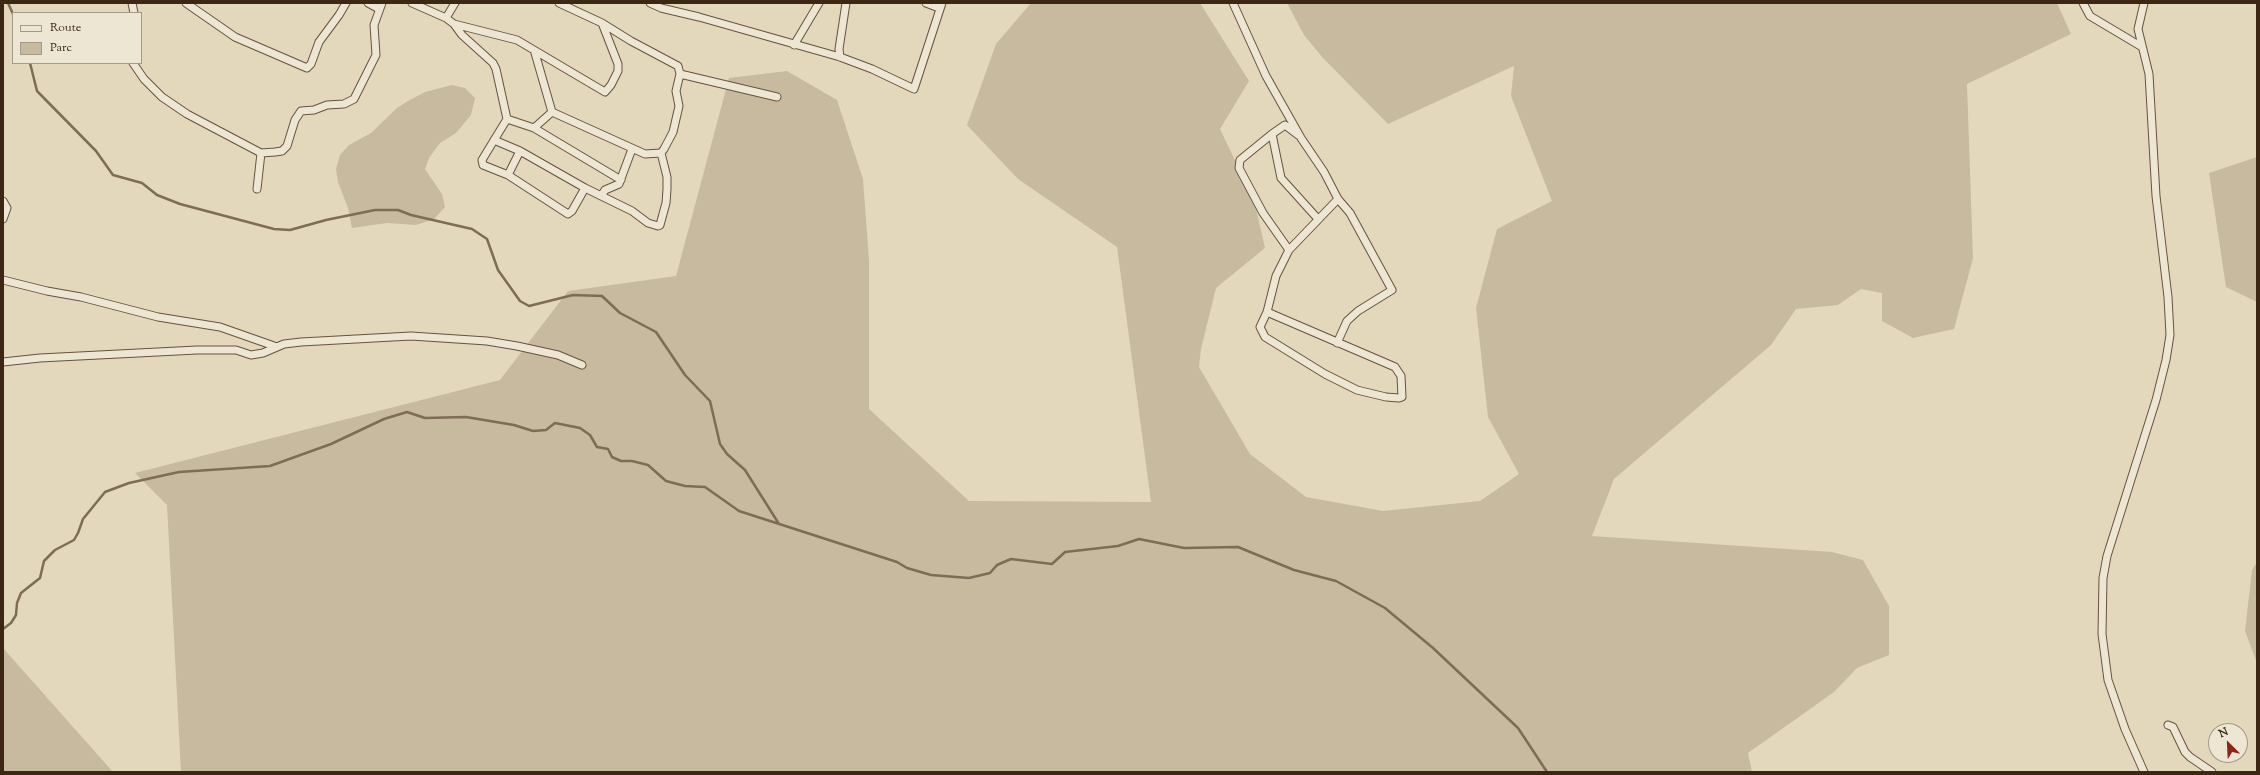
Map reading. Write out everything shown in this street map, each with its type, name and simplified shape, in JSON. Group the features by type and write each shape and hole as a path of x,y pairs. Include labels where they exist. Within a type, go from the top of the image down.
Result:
{"street":[{"path":"186,3 235,37 307,68 311,64 318,42 339,15 346,3"},
{"path":"135,64 140,74 162,97 213,129 261,153 282,151 287,146 295,120 301,111 314,110 327,105 344,104 354,99 376,55 374,25 381,6 368,3"},
{"path":"412,3 446,18 454,24 462,35 493,63 496,69 500,97 506,119 482,163 508,175 568,214 572,211 585,188"},
{"path":"446,18 455,3"},
{"path":"494,140 520,151 585,188 632,211 654,226 660,225 666,203 667,183 661,152 673,132 678,113 679,101 676,91 680,74 676,63 631,41 602,23 559,3"},
{"path":"650,3 661,8 840,57 872,69 914,88 941,6 926,3"},
{"path":"794,45 819,3"},
{"path":"840,57 839,49 846,3"},
{"path":"1233,3 1266,76 1301,138 1324,172 1338,199 1350,213 1392,290 1358,311 1347,321 1337,343"},
{"path":"2083,3 2090,16 2142,47"},
{"path":"2144,3 2138,29 2149,74 2156,196 2168,297 2170,335 2166,360 2156,400 2107,556 2103,578 2102,634 2108,680 2125,729 2144,772"},
{"path":"454,24 517,40 535,53 601,90 608,90 618,71 618,64 602,23"},
{"path":"535,53 552,112 645,154 661,152"},
{"path":"680,74 777,96"},
{"path":"534,128 552,112"},
{"path":"506,119 534,128 621,180"},
{"path":"1289,250 1263,213 1239,168 1240,160 1285,125 1301,138"},
{"path":"1272,134 1281,178 1318,219"},
{"path":"601,196 608,188 616,187 621,180 632,149"},
{"path":"508,175 520,151"},
{"path":"257,189 261,153"},
{"path":"1267,312 1395,367 1401,376 1402,397 1386,397 1357,390 1297,357 1265,337 1260,327 1267,312 1276,276 1289,250 1338,199"},
{"path":"3,201 6,208 3,219"},
{"path":"3,280 47,291 81,297 158,317 220,327 277,347"},
{"path":"3,362 40,358 197,350 236,350 252,355 263,353 284,344 308,341 418,336 506,344 547,352 582,365"},
{"path":"2168,725 2173,728 2185,752 2212,772"}],"green space":[{"path":"1031,3 1200,3 1249,81 1220,129 1254,200 1265,248 1216,288 1201,349 1199,367 1250,454 1306,497 1383,511 1480,501 1519,474 1488,417 1476,308 1497,229 1552,201 1511,96 1514,66 1388,124 1323,58 1304,35 1287,3 2057,3 2071,34 1967,84 1973,258 1954,329 1913,338 1882,321 1882,293 1861,289 1838,305 1796,309 1771,345 1614,479 1592,536 1832,552 1863,560 1889,606 1889,655 1857,668 1834,692 1748,753 1752,772 181,772 167,505 135,473 500,380 568,291 676,276 729,78 787,71 837,100 863,179 869,261 869,409 969,501 1151,502 1117,247 1018,179 967,125 996,44"},
{"path":"452,85 465,88 475,98 471,115 456,133 440,143 429,158 425,169 442,194 445,207 434,219 416,225 387,223 352,228 348,208 338,182 336,169 340,155 349,145 371,133 397,108 408,101 425,92"},
{"path":"2257,157 2257,302 2226,287 2209,173"},
{"path":"2257,562 2257,663 2245,631 2252,570"},
{"path":"3,648 113,772 3,772"}],"waterway":[{"path":"8,3 12,12"},
{"path":"30,64 37,91 96,151 113,175 142,183 157,195 180,204 274,229 290,230 326,220 375,210 398,210 411,215 472,229 487,239 498,270 520,301 529,306 573,295 602,296 620,313 656,332 685,375 710,401 720,444 727,454 745,470 779,524"},
{"path":"3,629 11,623 16,615 17,603 21,593 40,578 44,561 55,550 74,540 83,519 105,492 129,483 179,472 270,466 331,444 384,419 407,412 425,418 466,417 514,425 533,431 546,430 555,423 580,428 590,435 597,447 608,449 612,457 621,461 632,461 648,465 666,481 685,486 705,487 739,511 897,562 907,568 931,575 969,578 990,573 997,565 1011,559 1052,564 1065,552 1118,546 1139,539 1184,548 1238,547 1294,570 1336,581 1385,608 1433,648 1518,728 1547,772"}]}
